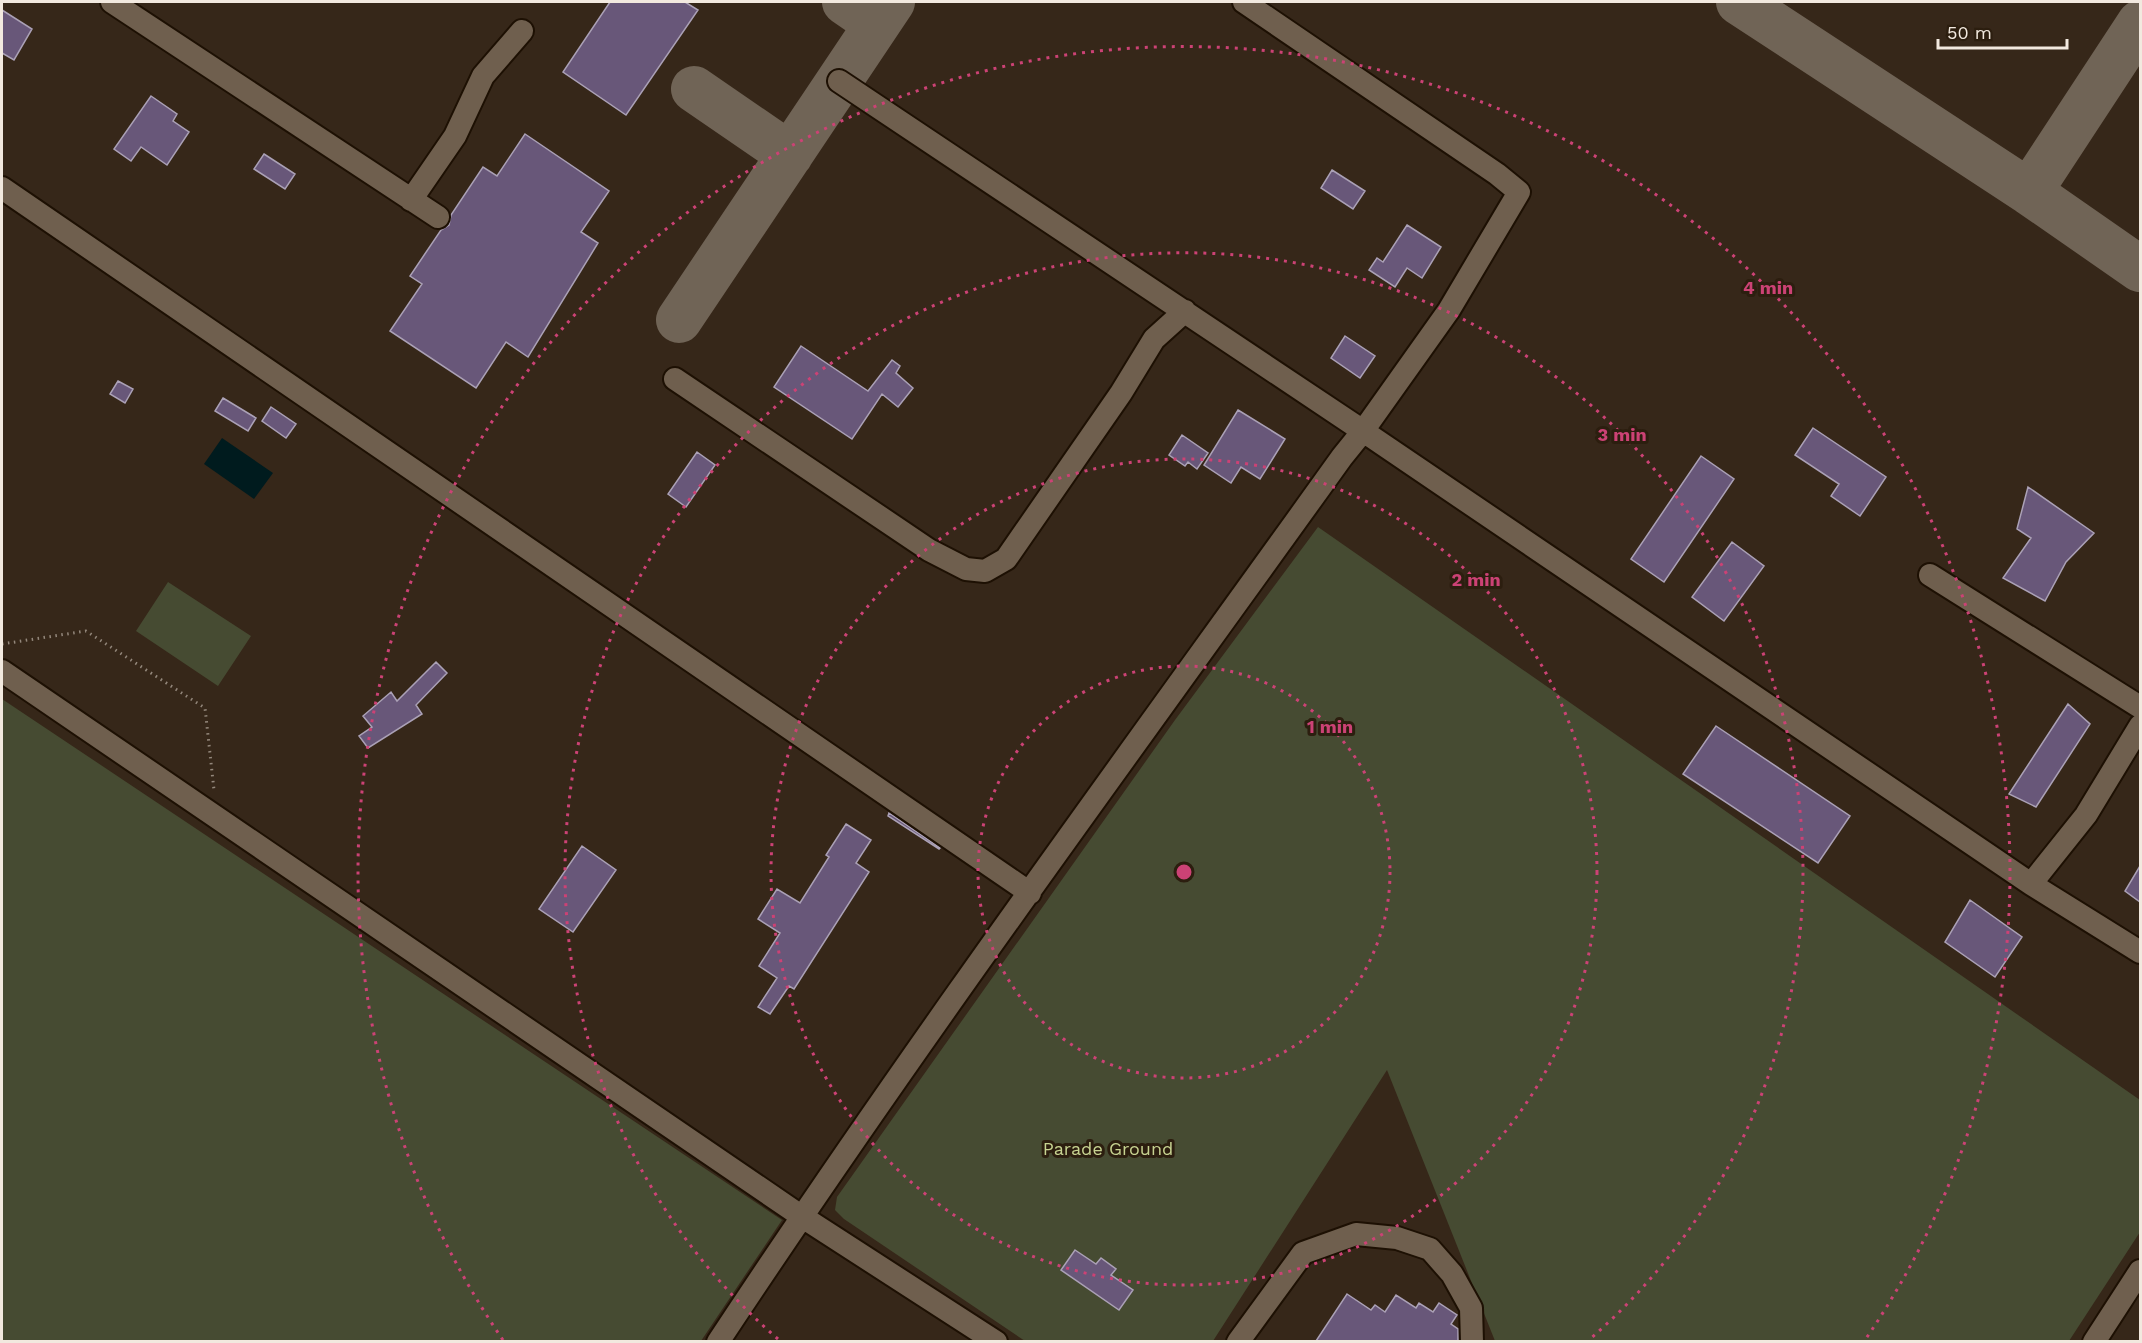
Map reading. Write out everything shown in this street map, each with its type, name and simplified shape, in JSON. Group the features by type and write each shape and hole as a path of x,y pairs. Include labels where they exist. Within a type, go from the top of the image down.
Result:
{"lane":[{"path":"112,2 438,217"},
{"path":"718,1341 801,1216 1030,893 1449,310 1518,192 1497,174 1244,2"},
{"path":"411,200 455,136 483,76 522,32"},
{"path":"839,81 1185,311 2031,884 2140,952"},
{"path":"2,188 1030,893"},
{"path":"675,379 929,550 966,568 985,572 1006,559 1121,393 1154,339 1185,311"},
{"path":"1930,575 2140,707"},
{"path":"2,671 801,1216 996,1341"},
{"path":"2031,884 2086,814 2140,726"},
{"path":"1238,1341 1303,1253 1356,1234 1397,1238 1430,1249 1452,1274 1472,1308 1472,1341"},
{"path":"2094,1341 2138,1278"}],"path":[{"path":"2,644 86,631 205,708 216,818"}],"green space":[{"name":"Parade Ground","path":"1318,527 2140,1100 2140,1232 2069,1341 1495,1341 1387,1070 1213,1341 1025,1341 844,1219 835,1210 837,1197 1175,720"},
{"path":"168,582 251,636 218,686 136,631"},
{"path":"2,699 782,1220 701,1341 2,1341"}],"water":[{"path":"222,438 273,473 254,499 204,464"}],"building":[{"path":"610,2 685,2 698,10 626,115 563,72"},
{"path":"2,10 32,29 14,60 2,53"},
{"path":"151,96 177,114 173,121 189,132 167,165 141,147 131,161 114,149"},
{"path":"525,134 609,191 581,232 598,243 528,357 506,342 476,388 390,331 422,284 410,276 441,230 449,225 451,215 483,167 497,176"},
{"path":"264,154 295,174 285,189 254,169"},
{"path":"1332,170 1365,191 1353,209 1321,188"},
{"path":"1407,225 1441,247 1422,278 1407,268 1395,287 1369,270 1377,258 1383,262"},
{"path":"1345,336 1375,356 1360,378 1331,358"},
{"path":"801,346 868,391 892,360 900,366 896,373 913,388 898,407 882,394 852,439 774,387"},
{"path":"118,381 133,389 125,403 110,394"},
{"path":"223,398 256,418 248,431 215,411"},
{"path":"271,407 296,424 286,438 262,421"},
{"path":"1238,410 1285,439 1260,479 1241,467 1231,483 1204,465"},
{"path":"1813,428 1886,477 1860,516 1831,496 1839,484 1795,455"},
{"path":"1182,435 1208,453 1197,469 1188,462 1185,466 1169,455"},
{"path":"697,452 715,465 686,507 668,494"},
{"path":"1701,456 1734,479 1664,582 1631,559"},
{"path":"2028,487 2094,533 2066,562 2045,601 2003,578 2031,538 2017,529"},
{"path":"1732,542 1764,566 1724,621 1692,597"},
{"path":"436,662 447,673 416,705 422,714 368,748 359,736 372,727 363,716 391,692 397,701"},
{"path":"2068,704 2090,724 2036,807 2009,794"},
{"path":"1716,726 1850,816 1818,863 1683,774"},
{"path":"889,813 940,848 888,816"},
{"path":"846,824 871,840 856,863 869,872 794,989 789,986 770,1014 758,1007 777,978 759,966 780,933 758,919 777,889 800,903 829,857 826,855"},
{"path":"582,846 616,870 573,932 539,909"},
{"path":"2140,866 2140,902 2125,891"},
{"path":"1970,900 2022,937 1995,977 1945,942"},
{"path":"1075,1250 1096,1264 1101,1258 1116,1269 1111,1275 1133,1290 1119,1310 1061,1270"},
{"path":"1347,1294 1371,1310 1375,1305 1385,1312 1396,1295 1416,1308 1419,1303 1433,1312 1439,1303 1457,1315 1451,1324 1458,1329 1458,1341 1316,1341"}],"taxiway":[{"path":"845,2 877,24"},
{"path":"679,320 892,2"},
{"path":"1739,2 2029,192 2140,269"},
{"path":"2029,192 2140,23"},
{"path":"694,89 790,155"}]}
